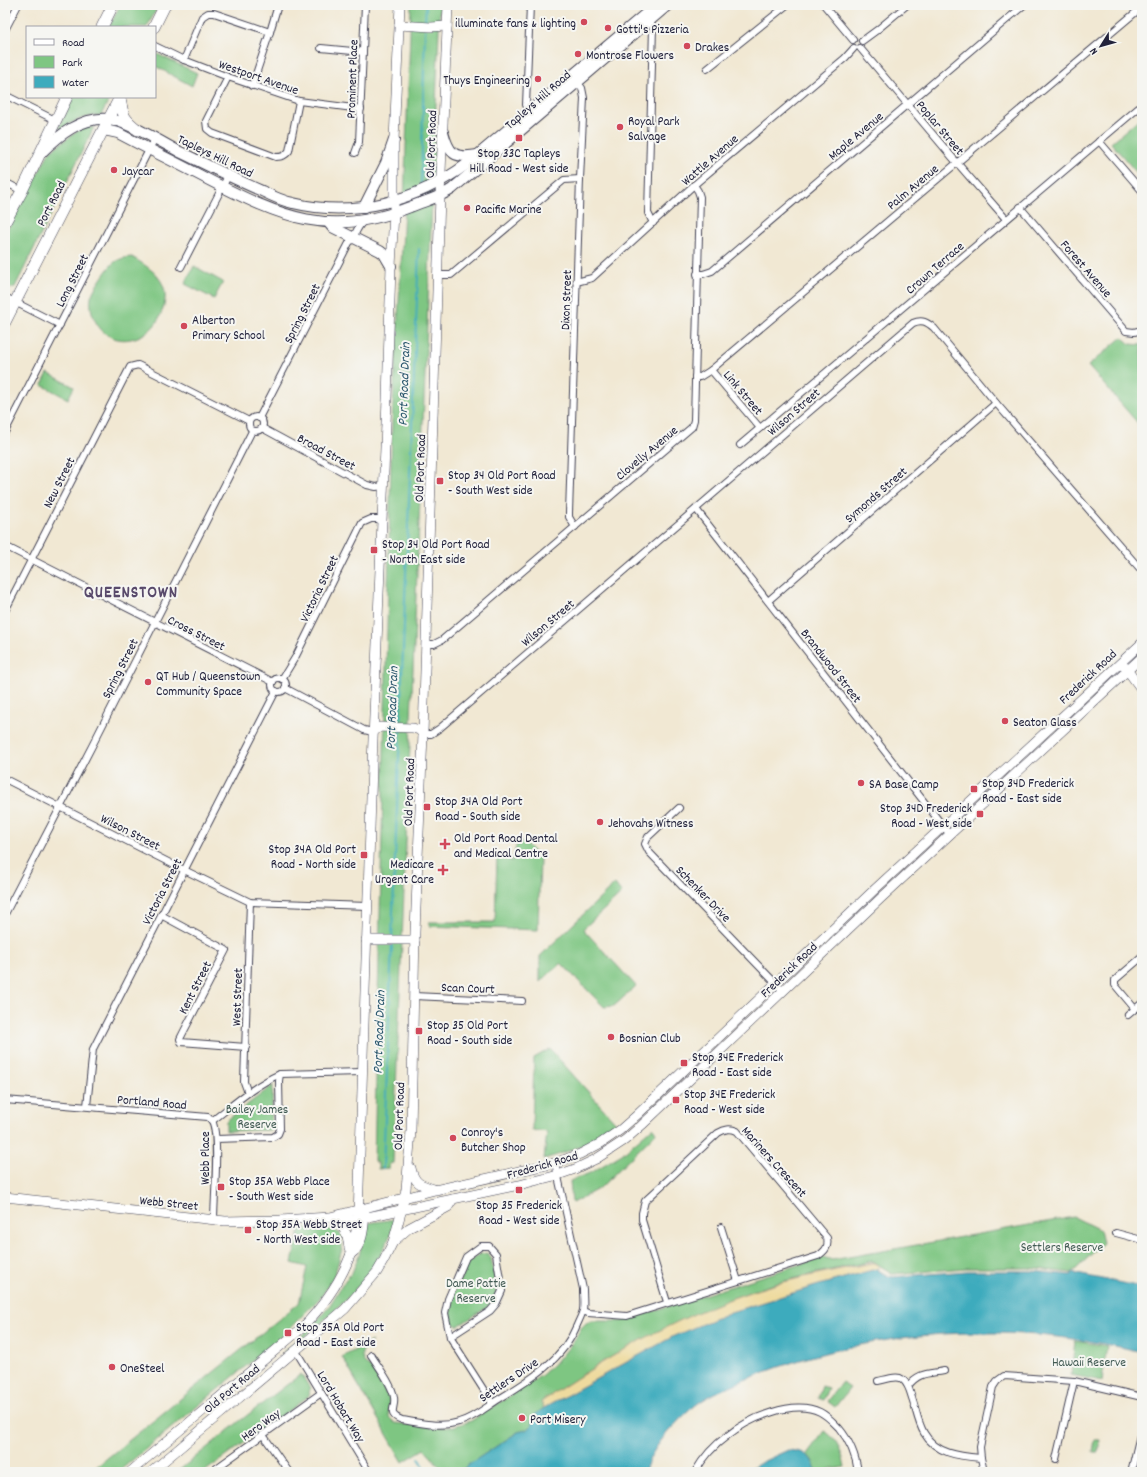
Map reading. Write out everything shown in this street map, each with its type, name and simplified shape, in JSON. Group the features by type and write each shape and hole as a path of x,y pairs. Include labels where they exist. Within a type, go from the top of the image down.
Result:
{"highway":[{"path":"102,26 113,5"},
{"path":"154,26 165,5"},
{"path":"5,222 22,191 66,98"},
{"path":"120,98 123,115 127,121 138,130"},
{"name":"Port Road","path":"5,322 10,299 104,130 120,98"}],"main road":[{"name":"Old Port Road","path":"136,1470 302,1328 324,1303 339,1278 350,1255 362,1214 362,1072 366,940 394,213 394,140 400,5"},
{"name":"Old Port Road","path":"150,1472 345,1309 377,1272 393,1242 402,1209 409,1161 412,1098 415,940 440,196 448,5"},
{"name":"Tapleys Hill Road","path":"647,18 656,5"},
{"name":"Tapleys Hill Road","path":"104,130 113,131 223,187 272,210 290,216 328,222 364,220 394,213 440,196 452,189 533,114 574,79 647,18 668,5"},
{"path":"399,25 417,27 447,26"},
{"name":"Tapleys Hill Road","path":"40,154 61,134 78,124 85,121 109,119 118,121 138,130 228,176 292,203 329,208 364,207 394,201 420,193 441,182 450,177 533,114"},
{"path":"443,132 446,142 454,153 465,157 478,155"},
{"path":"364,207 386,163 394,140"},
{"path":"328,222 332,227 384,254 391,266"},
{"name":"Frederick Road","path":"362,1214 404,1198 555,1164 580,1154 601,1143 620,1130 943,826 1142,643"},
{"name":"Frederick Road","path":"362,1214 402,1209 453,1199 558,1175 596,1159 625,1140 950,835 1142,658"},
{"path":"1121,662 1142,690"},
{"path":"373,732 380,727 413,728 419,730 423,734"},
{"path":"366,940 415,940"},
{"path":"409,1161 413,1178 421,1185 435,1190"},
{"name":"Webb Street","path":"5,1197 225,1221 334,1218 362,1214"},
{"path":"393,1242 409,1228 448,1207 453,1199"},
{"path":"334,1218 347,1235 350,1255"}],"street":[{"path":"5,30 18,5"},
{"path":"252,86 278,5"},
{"name":"Prominent Place","path":"355,153 359,142 365,5"},
{"path":"707,69 787,5"},
{"path":"824,5 853,40 852,43 854,48 857,49 860,48 862,41 907,5"},
{"name":"Maple Avenue","path":"697,274 712,271 1024,5"},
{"path":"532,6 526,105 533,114"},
{"name":"Palm Avenue","path":"695,377 700,378 711,370 1142,7"},
{"path":"184,60 202,17 208,13 214,13 270,32"},
{"path":"647,18 653,27 648,213 653,223"},
{"path":"853,40 858,38 862,41"},
{"name":"Westport Avenue","path":"156,46 184,60 228,77 299,101 361,109"},
{"path":"322,48 363,52"},
{"name":"Wattle Avenue","path":"576,282 592,278 694,185 845,58 854,48"},
{"name":"Poplar Street","path":"860,48 1006,220"},
{"path":"228,77 206,121 207,129 212,133 276,157 286,155 289,151 299,101"},
{"name":"Dixon Street","path":"574,79 582,88 584,98 576,282 569,513 569,517 575,527"},
{"path":"5,95 55,120"},
{"name":"Crown Terrace","path":"740,445 1142,105"},
{"name":"Long Street","path":"5,432 150,149 154,138"},
{"path":"1099,141 1141,187"},
{"path":"181,267 228,176"},
{"path":"438,275 451,275 564,180 580,179"},
{"path":"5,182 22,191"},
{"name":"Clovelly Avenue","path":"426,644 434,644 442,640 692,427 694,420 700,197 694,185"},
{"name":"Forest Avenue","path":"1020,208 1126,331 1134,332 1142,330"},
{"name":"Spring Street","path":"259,418 349,243 354,238 358,228 364,220"},
{"path":"10,299 60,325"},
{"name":"Wilson Street","path":"423,734 431,734 440,728 913,323 918,321 928,323 934,328 996,403 1142,571"},
{"name":"New Street","path":"5,611 128,370 133,366 142,366 249,421"},
{"name":"Link Street","path":"711,370 760,428"},
{"name":"Symonds Street","path":"768,601 996,403"},
{"path":"252,418 259,418 262,422 262,428 257,431 252,431 249,427 249,421 252,418"},
{"name":"Broad Street","path":"262,428 367,484 383,486"},
{"name":"Spring Street","path":"5,914 252,431"},
{"name":"Brandwood Street","path":"696,509 950,835"},
{"name":"Victoria Street","path":"282,679 296,656 362,523 370,519 382,519"},
{"name":"Cross Street","path":"5,546 273,682"},
{"path":"276,679 282,679 285,683 285,688 280,692 276,691 272,687 273,682 276,679"},
{"path":"285,688 364,730 373,732"},
{"name":"Victoria Street","path":"87,1106 93,1049 276,691"},
{"name":"Wilson Street","path":"5,779 250,902 368,906"},
{"name":"Schenker Drive","path":"678,808 648,837 645,844 647,848 783,991"},
{"name":"West Street","path":"248,1093 244,1082 250,902"},
{"name":"Kent Street","path":"161,915 226,950 183,1033 180,1040 181,1042 246,1047"},
{"path":"1135,1010 1115,985 1115,980 1142,957"},
{"name":"Scan Court","path":"414,996 522,1001"},
{"path":"1128,1015 1142,1003"},
{"path":"212,1121 248,1093 280,1074 362,1072"},
{"path":"216,1139 273,1137 278,1134 280,1129 280,1074"},
{"name":"Portland Road","path":"5,1100 208,1117 212,1121"},
{"name":"Webb Place","path":"212,1121 215,1125 216,1139 214,1220"},
{"name":"Mariners Crescent","path":"583,1311 588,1313 627,1316 667,1302 818,1256 824,1252 828,1243 824,1233 737,1132 727,1129 718,1133 645,1201 642,1220 667,1302"},
{"name":"Settlers Drive","path":"371,1356 391,1388 394,1397 392,1412 396,1418 443,1425 460,1422 473,1416 532,1378 550,1364 573,1336 583,1311 583,1289 555,1164"},
{"path":"721,1227 738,1281"},
{"path":"1116,1233 1142,1240"},
{"path":"450,1338 490,1311 496,1304 502,1291 496,1254 489,1246 481,1246 466,1257 448,1299 446,1313 450,1338 492,1403"},
{"name":"Lord Hobart Way","path":"296,1351 368,1472"},
{"path":"908,1386 914,1378 918,1376 944,1371"},
{"path":"984,1472 980,1447 993,1387 997,1381 1004,1376 1074,1381 1142,1397"},
{"path":"878,1381 902,1378 908,1386 923,1432 928,1439 943,1451 950,1454 981,1458"},
{"path":"1056,1459 1074,1381"},
{"name":"Hero Way","path":"211,1472 321,1393"},
{"path":"695,1472 702,1460 726,1436 741,1426 760,1417 793,1408 808,1409 820,1412 832,1421 843,1434 852,1449 858,1472"},
{"path":"1131,1472 1142,1427"},
{"path":"263,1435 289,1472"}],"green space":[{"path":"120,5 159,5 148,26 110,26"},
{"path":"411,5 440,5 393,1163 389,1164 389,1168 378,1169 378,1163 374,1161 392,421 403,231"},
{"path":"156,53 197,73 192,86 156,67"},
{"path":"73,98 110,98 101,115 79,119 60,130 59,126"},
{"path":"1142,116 1142,171 1136,172 1111,143"},
{"path":"94,127 15,287 9,289 5,287 5,234 50,151 82,128"},
{"path":"132,257 147,266 158,277 165,291 165,300 163,309 155,325 143,334 127,340 111,337 104,333 98,326 92,313 91,297 106,271 115,262"},
{"path":"194,266 223,282 214,299 185,284"},
{"path":"1122,337 1130,344 1142,345 1142,428 1088,366"},
{"path":"48,373 74,387 68,399 42,385"},
{"path":"518,840 525,843 540,858 538,930 429,926 429,922 495,922 497,856 512,861"},
{"path":"615,884 622,893 583,929 636,986 614,1006 604,1007 561,963 540,982 540,956"},
{"path":"550,1049 616,1123 600,1135 582,1145 544,1159 547,1132 532,1130 534,1058"},
{"name":"Bailey James Reserve","path":"273,1085 271,1130 226,1131 226,1121"},
{"path":"653,1127 656,1133 600,1188 572,1203 570,1181 592,1172 622,1154"},
{"name":"Settlers Reserve","path":"1074,1217 1100,1230 1103,1243 1072,1273 1029,1268 966,1268 893,1274 873,1261 820,1272 767,1286 707,1308 634,1344 541,1402 544,1408 532,1417 532,1425 526,1430 518,1432 465,1467 463,1472 440,1472 440,1467 424,1449 403,1462 342,1357 372,1341 362,1352 362,1357 365,1364 373,1369 389,1398 389,1417 395,1423 439,1428 451,1427 471,1421 542,1375 560,1358 586,1323 592,1321 622,1321 823,1257 832,1260"},
{"path":"396,1219 378,1260 351,1295 318,1325 283,1353 311,1327 328,1308 346,1279 352,1273 368,1223"},
{"path":"300,1228 327,1228 340,1233 342,1237 342,1249 337,1267 333,1278 321,1297 280,1338 118,1472 90,1472 299,1303 307,1267 292,1263"},
{"name":"Dame Pattie Reserve","path":"487,1253 491,1258 497,1289 494,1299 488,1307 458,1326 452,1323 450,1315 453,1295 468,1262 480,1254"},
{"name":"Hawaii Reserve","path":"1075,1341 1107,1346 1102,1381 1071,1375"},
{"path":"301,1374 310,1388 308,1392 310,1395 204,1472 177,1472 241,1420"},
{"path":"842,1382 850,1388 835,1407 827,1401"},
{"path":"822,1386 828,1388 823,1400 818,1398"},
{"path":"824,1431 833,1438 839,1446 845,1467 817,1472 812,1460 807,1454"},
{"path":"1095,1440 1100,1440 1098,1452 1093,1452"}],"sand":[{"path":"876,1263 879,1267 731,1312 674,1336 544,1408 541,1402 634,1344 707,1308 750,1292 784,1282"}],"water":[{"path":"876,1269 888,1276 893,1277 967,1271 1031,1271 1071,1275 1072,1273 1142,1287 1142,1352 1102,1343 1060,1337 998,1333 920,1336 862,1344 806,1358 779,1367 735,1384 708,1397 691,1409 667,1433 651,1456 645,1472 463,1472 465,1467 518,1432 526,1430 532,1425 532,1417 544,1408 674,1336 731,1312"},
{"path":"788,1450 807,1455 812,1461 817,1472 746,1472 762,1462"}],"waterway":[{"name":"Port Road Drain","path":"425,24 426,5"},
{"name":"Port Road Drain","path":"421,185 425,30"},
{"name":"Port Road Drain","path":"400,725 419,249"},
{"name":"Port Road Drain","path":"392,937 400,730"},
{"name":"Port Road Drain","path":"383,1168 392,944"},
{"name":"Port Road Drain","path":"419,1458 427,1472"}],"place":[{"name":"illuminate fans & lighting","path":"584,22"},
{"name":"Gotti's Pizzeria","path":"608,28"},
{"name":"Drakes","path":"687,46"},
{"name":"Montrose Flowers","path":"578,54"},
{"name":"Thuys Engineering","path":"538,79"},
{"name":"Royal Park Salvage","path":"620,127"},
{"name":"Stop 33C Tapleys Hill Road - West side","path":"519,138"},
{"name":"Jaycar","path":"114,170"},
{"name":"Pacific Marine","path":"467,208"},
{"name":"Alberton Primary School","path":"184,326"},
{"name":"Stop 34 Old Port Road - South West side","path":"440,481"},
{"name":"Stop 34 Old Port Road - North East side","path":"374,550"},
{"name":"QT Hub / Queenstown Community Space","path":"148,682"},
{"name":"Seaton Glass","path":"1005,721"},
{"name":"SA Base Camp","path":"861,783"},
{"name":"Stop 34D Frederick Road - East side","path":"974,789"},
{"name":"Stop 34A Old Port Road - South side","path":"427,807"},
{"name":"Stop 34D Frederick Road - West side","path":"980,814"},
{"name":"Jehovahs Witness","path":"600,822"},
{"name":"Old Port Road Dental and Medical Centre","path":"445,844"},
{"name":"Stop 34A Old Port Road - North side","path":"364,855"},
{"name":"Medicare Urgent Care","path":"443,870"},
{"name":"Stop 35 Old Port Road - South side","path":"419,1031"},
{"name":"Bosnian Club","path":"611,1037"},
{"name":"Stop 34E Frederick Road - East side","path":"684,1063"},
{"name":"Stop 34E Frederick Road - West side","path":"676,1100"},
{"name":"Conroy's Butcher Shop","path":"453,1138"},
{"name":"Stop 35A Webb Place - South West side","path":"221,1187"},
{"name":"Stop 35 Frederick Road - West side","path":"519,1190"},
{"name":"Stop 35A Webb Street - North West side","path":"248,1230"},
{"name":"Stop 35A Old Port Road - East side","path":"288,1333"},
{"name":"OneSteel","path":"112,1367"},
{"name":"Port Misery","path":"522,1418"}],"district":[{"name":"QUEENSTOWN","path":"131,591"}]}
